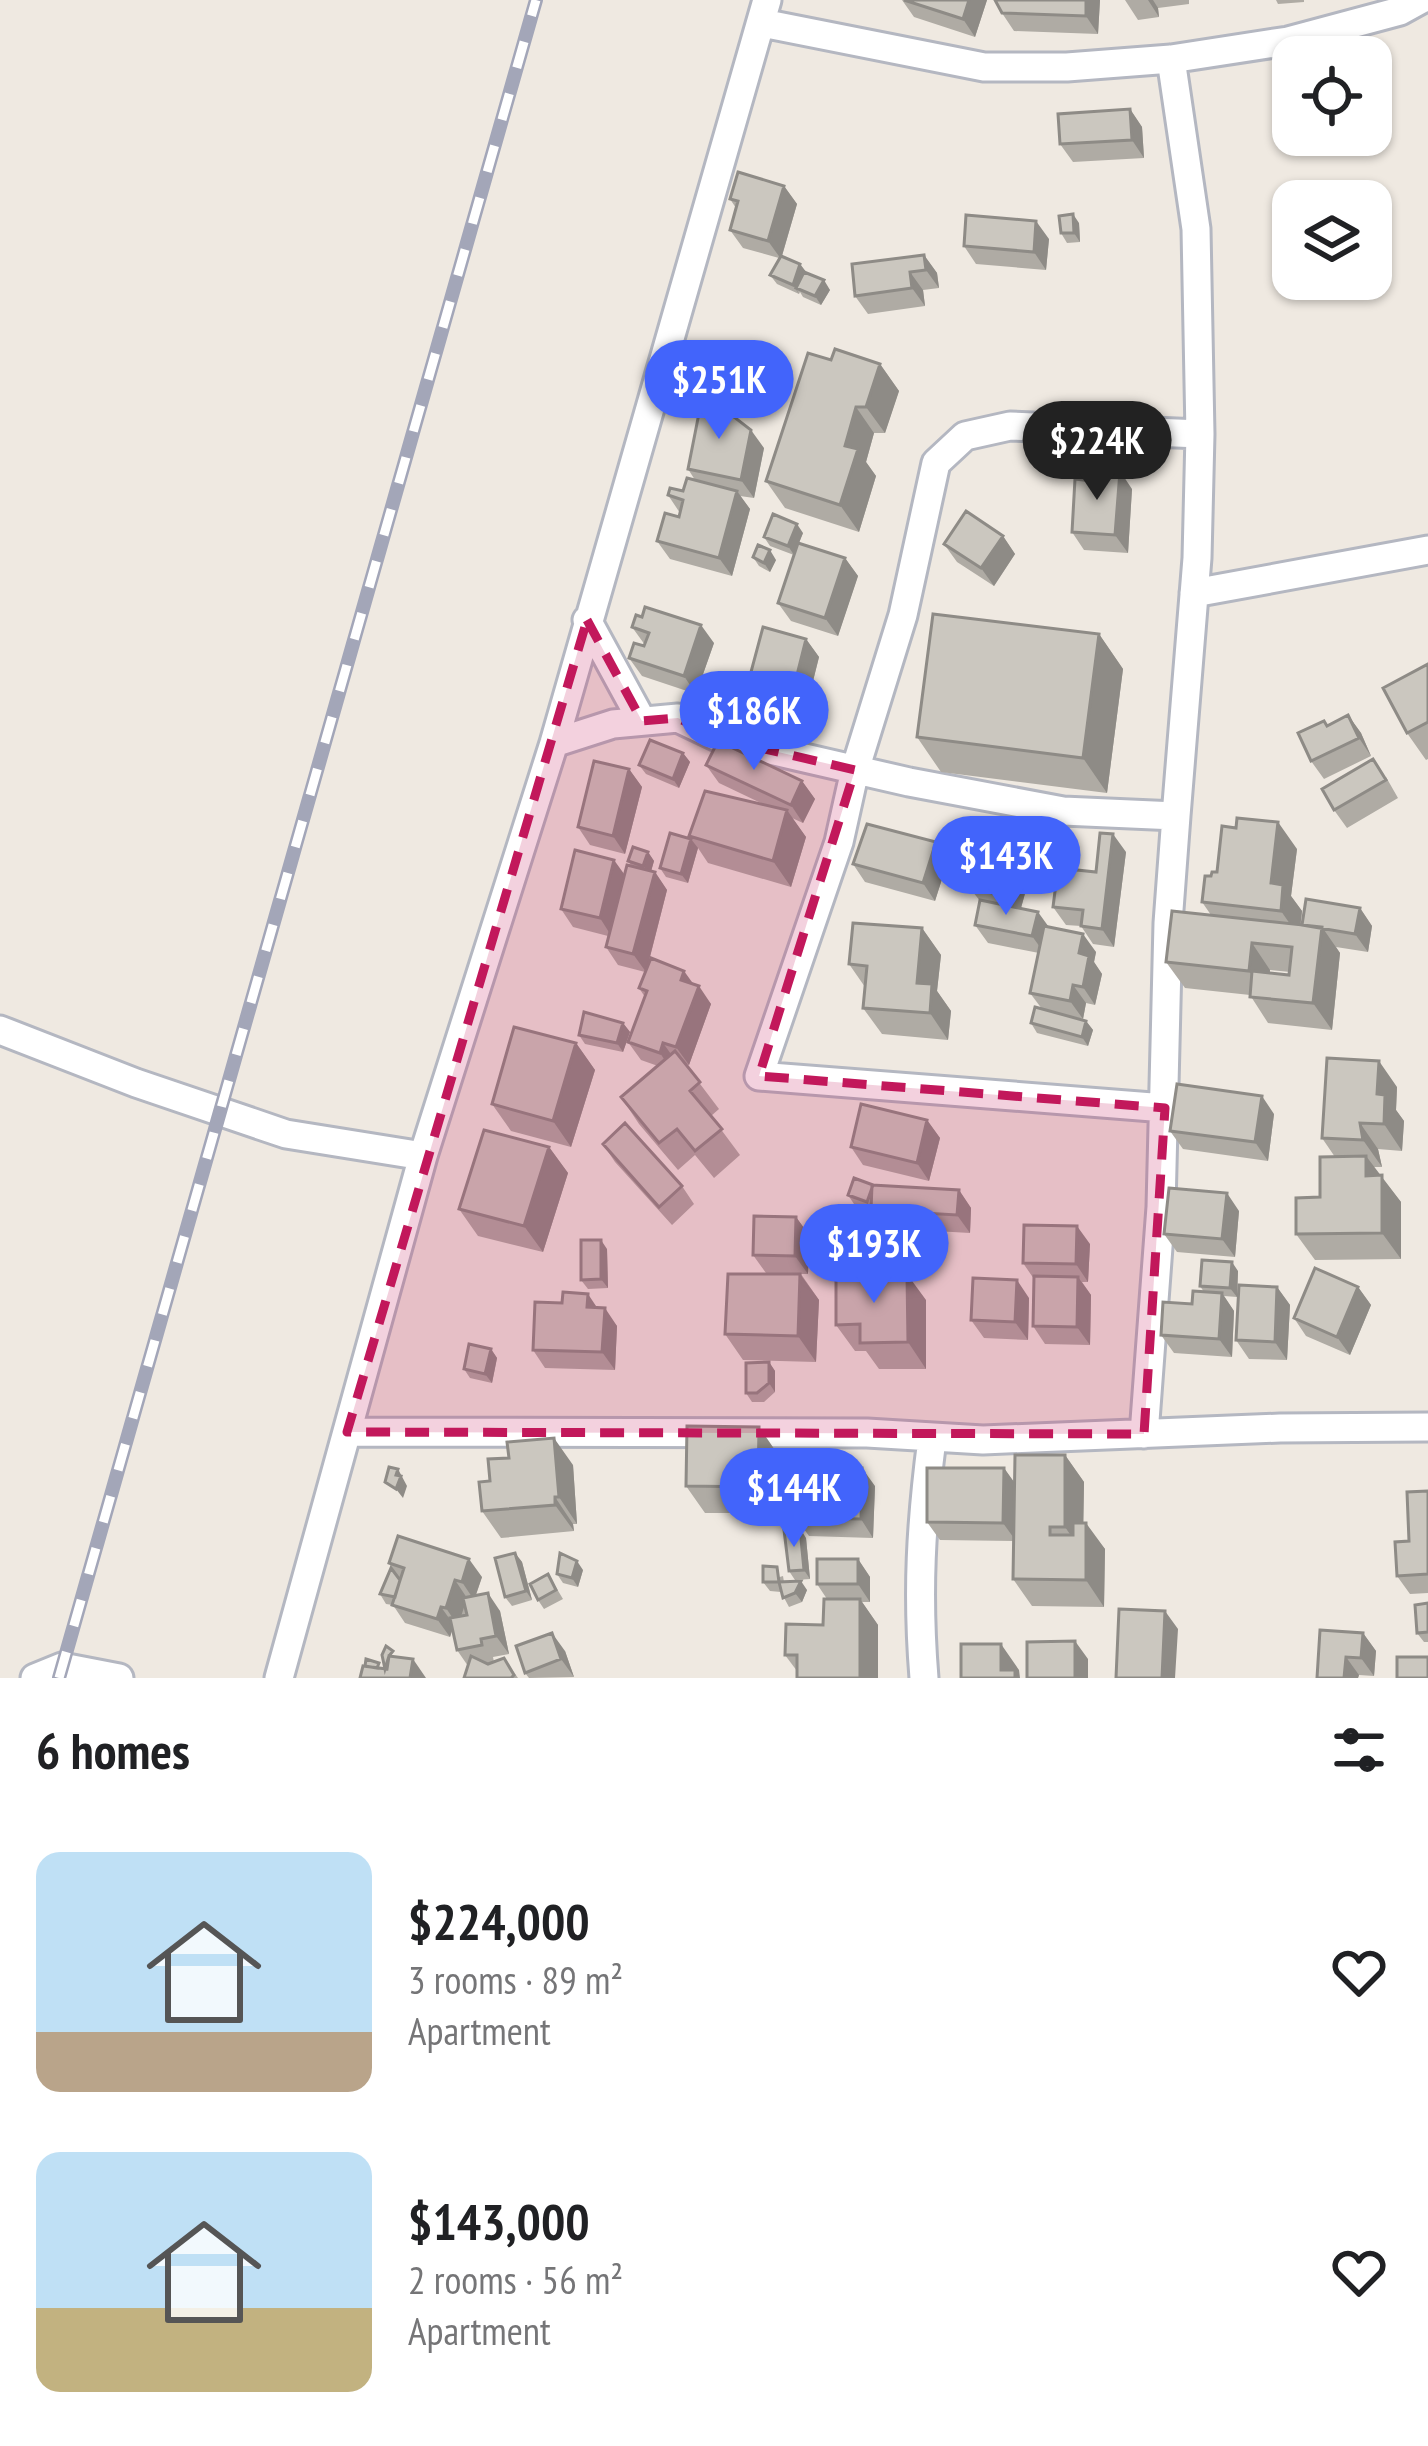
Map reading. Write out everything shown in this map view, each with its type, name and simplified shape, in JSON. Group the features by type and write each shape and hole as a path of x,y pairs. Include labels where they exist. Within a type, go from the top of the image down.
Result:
{"street":[{"path":"279,1678 423,1156 554,743 764,12 984,67 1067,67 1172,58 1288,40 1400,11 1420,0"},
{"path":"1144,1434 1166,1108 1168,923 1194,593 1200,434 1196,229 1172,58"},
{"path":"1166,1108 759,1076 839,842 855,770 903,615 936,463 964,436 1010,426 1200,434"},
{"path":"1194,593 1428,550"},
{"path":"587,620 641,722"},
{"path":"554,743 613,724 678,718 722,740 1063,812 1176,816"},
{"path":"0,1030 286,1134 423,1156"},
{"path":"347,1432 867,1433 932,1439 1428,1427"},
{"path":"924,1678 919,1535 932,1439"},
{"path":"35,1678 62,1667 118,1678"}],"highlighted area":[{"path":"587,620 642,721 678,718 722,739 855,770 759,1076 1165,1108 1144,1434 347,1432"}],"building":[{"path":"904,0 969,0 963,19"},
{"path":"995,0 1086,0 1086,16 1002,13"},
{"path":"1130,109 1132,140 1060,144 1058,114"},
{"path":"738,172 784,186 768,241 730,230 738,201 730,199"},
{"path":"1073,214 1074,233 1061,233 1059,216"},
{"path":"966,215 1036,221 1034,252 964,246"},
{"path":"924,255 926,270 910,272 912,288 855,296 852,264"},
{"path":"781,256 800,264 793,285 770,275"},
{"path":"804,272 824,280 815,296 796,288"},
{"path":"835,349 880,364 866,407 856,407 845,446 858,449 840,505 766,481 808,353 831,360"},
{"path":"703,393 751,430 741,480 688,469"},
{"path":"1093,469 1120,471 1115,535 1072,532 1075,479 1092,481"},
{"path":"687,478 737,491 719,558 657,541 665,513 679,517 683,500 668,495 670,488 683,491"},
{"path":"966,511 1003,536 981,568 944,544"},
{"path":"773,514 797,524 788,546 764,537"},
{"path":"798,543 845,558 825,618 778,603"},
{"path":"758,545 770,550 764,563 753,557"},
{"path":"645,607 701,625 684,676 629,658 634,643 644,646 649,633 632,627"},
{"path":"933,614 1099,634 1083,758 917,737"},
{"path":"763,627 806,639 798,671 808,674 801,698 793,696 788,714 743,702"},
{"path":"1428,664 1428,722 1407,733 1383,688"},
{"path":"1348,715 1359,738 1311,761 1298,733"},
{"path":"650,740 683,753 673,779 639,765"},
{"path":"718,741 802,781 791,805 706,765"},
{"path":"1373,759 1386,780 1334,810 1322,789"},
{"path":"594,761 629,769 613,836 578,827"},
{"path":"705,791 787,810 773,861 689,836"},
{"path":"1237,818 1278,822 1271,883 1283,885 1281,911 1202,902 1205,876 1217,872 1222,826 1236,828"},
{"path":"867,824 936,842 923,883 853,864"},
{"path":"670,833 691,839 681,874 660,868"},
{"path":"1100,833 1113,834 1102,929 1081,926 1083,910 1053,907 1058,868 1096,872"},
{"path":"980,844 1018,854 1007,897 969,887"},
{"path":"633,847 648,852 643,866 628,861"},
{"path":"575,850 614,860 600,918 561,909"},
{"path":"627,865 655,872 633,954 606,947"},
{"path":"1306,899 1360,908 1355,934 1302,925"},
{"path":"980,900 1038,912 1032,936 975,925"},
{"path":"1172,911 1322,927 1313,1003 1250,997 1252,971 1289,975 1292,947 1252,943 1249,971 1166,962"},
{"path":"853,923 922,928 917,983 932,984 930,1013 863,1008 867,966 849,964"},
{"path":"1044,926 1083,934 1079,953 1089,956 1083,987 1073,985 1070,1001 1030,993"},
{"path":"651,958 684,971 681,980 699,986 676,1047 663,1043 660,1053 628,1042 647,991 639,988"},
{"path":"1035,1007 1086,1021 1082,1037 1031,1023"},
{"path":"584,1012 623,1023 617,1043 579,1035"},
{"path":"514,1027 576,1043 553,1121 492,1104"},
{"path":"675,1051 700,1082 690,1091 722,1129 695,1151 677,1129 659,1143 621,1097"},
{"path":"1327,1058 1379,1061 1377,1094 1385,1095 1384,1124 1360,1123 1363,1140 1322,1138"},
{"path":"1177,1084 1262,1096 1255,1142 1170,1131"},
{"path":"861,1104 927,1120 917,1163 851,1147"},
{"path":"625,1123 682,1186 659,1207 603,1144"},
{"path":"484,1130 549,1147 524,1226 459,1209"},
{"path":"1366,1156 1366,1176 1382,1175 1382,1233 1296,1234 1296,1198 1320,1197 1320,1157"},
{"path":"854,1178 873,1185 867,1202 848,1195"},
{"path":"872,1185 959,1190 957,1215 871,1210"},
{"path":"1169,1188 1227,1193 1222,1239 1164,1234"},
{"path":"754,1216 796,1217 795,1256 753,1255"},
{"path":"1024,1225 1077,1226 1076,1264 1023,1263"},
{"path":"839,1228 858,1230 854,1264 836,1262"},
{"path":"581,1240 601,1240 601,1279 581,1280"},
{"path":"1202,1260 1232,1262 1230,1288 1200,1286"},
{"path":"1315,1268 1358,1287 1337,1337 1294,1318"},
{"path":"728,1274 800,1274 798,1336 725,1334"},
{"path":"836,1274 907,1274 908,1342 860,1343 860,1324 836,1325"},
{"path":"1034,1276 1078,1277 1077,1327 1033,1326"},
{"path":"973,1278 1017,1280 1015,1322 971,1320"},
{"path":"1239,1285 1277,1287 1275,1342 1236,1340"},
{"path":"1193,1291 1222,1293 1219,1339 1161,1335 1163,1302 1192,1304"},
{"path":"563,1292 588,1294 587,1307 605,1308 602,1352 533,1350 535,1302 562,1303"},
{"path":"469,1344 491,1349 485,1374 464,1369"},
{"path":"769,1362 769,1383 757,1393 746,1393 746,1363"},
{"path":"687,1426 759,1427 758,1487 686,1486"},
{"path":"554,1438 559,1497 555,1505 482,1511 479,1482 490,1481 488,1459 509,1458 507,1442"},
{"path":"1015,1455 1065,1455 1065,1527 1050,1527 1050,1535 1073,1535 1073,1523 1086,1523 1086,1580 1013,1579"},
{"path":"389,1467 398,1469 396,1475 401,1476 396,1489 385,1482"},
{"path":"798,1467 862,1468 861,1519 796,1518"},
{"path":"927,1468 1004,1468 1003,1523 927,1522"},
{"path":"1428,1491 1428,1574 1397,1576 1395,1542 1409,1541 1407,1492"},
{"path":"800,1528 804,1570 789,1571 784,1530"},
{"path":"398,1536 469,1559 462,1582 455,1580 437,1619 392,1605 404,1568 389,1563"},
{"path":"515,1553 526,1591 505,1597 495,1558"},
{"path":"560,1553 577,1561 572,1578 557,1574"},
{"path":"817,1559 858,1559 858,1584 817,1584"},
{"path":"763,1566 777,1567 779,1582 763,1582"},
{"path":"391,1568 400,1580 395,1597 380,1594"},
{"path":"548,1574 556,1590 538,1600 530,1584"},
{"path":"801,1581 795,1593 783,1598 779,1582"},
{"path":"488,1593 496,1636 481,1639 482,1645 457,1650 450,1618 467,1615 463,1598"},
{"path":"824,1599 860,1599 860,1678 797,1678 797,1655 785,1655 786,1624 823,1625"},
{"path":"1428,1603 1428,1632 1417,1633 1415,1605"},
{"path":"1119,1609 1165,1611 1162,1678 1116,1678"},
{"path":"1320,1630 1363,1633 1361,1658 1346,1657 1344,1678 1317,1678"},
{"path":"552,1633 561,1659 525,1673 516,1646"},
{"path":"1075,1641 1075,1678 1027,1678 1027,1642"},
{"path":"961,1644 1001,1644 1001,1670 1015,1670 1015,1678 961,1678"},
{"path":"386,1646 393,1651 385,1669 382,1655"},
{"path":"389,1656 413,1659 410,1678 360,1678 363,1666 387,1669"},
{"path":"471,1656 488,1664 504,1658 514,1675 464,1678"},
{"path":"1397,1657 1428,1657 1428,1678 1397,1678"}],"railway":[{"path":"59,1678 536,0"}]}
